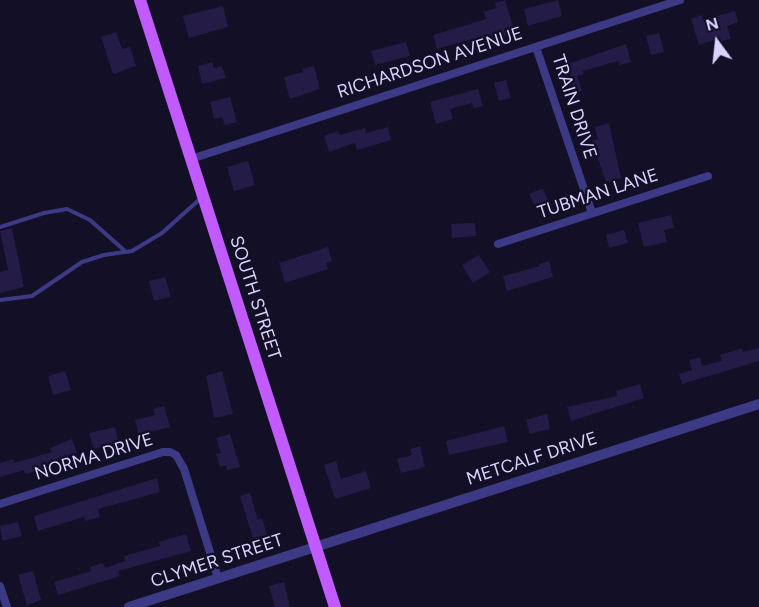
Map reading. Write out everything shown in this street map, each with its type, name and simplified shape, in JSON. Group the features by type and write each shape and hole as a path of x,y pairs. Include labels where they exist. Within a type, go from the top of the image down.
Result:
{"main road":[{"name":"SOUTH STREET","path":"140,0 334,607"}],"street":[{"name":"RICHARDSON AVENUE","path":"191,159 680,0"},
{"name":"TRAIN DRIVE","path":"536,47 592,213"},
{"name":"TUBMAN LANE","path":"498,244 708,176"},
{"name":"METCALF DRIVE","path":"316,547 759,404"},
{"name":"NORMA DRIVE","path":"0,504 163,452 170,452 176,455 184,470 218,578"},
{"name":"CLYMER STREET","path":"129,607 316,547"},
{"path":"0,586 7,607"}],"lane":[{"path":"0,300 32,296 82,262 104,255 126,252 162,233 203,196"},
{"path":"0,227 44,213 67,209 90,220 126,252"}],"building":[{"path":"505,0 515,32 492,39 490,34 437,49 433,35 486,19 484,12 496,8 495,3"},
{"path":"558,0 562,16 528,26 524,9"},
{"path":"223,6 228,27 189,38 183,16"},
{"path":"735,11 738,22 727,26 731,39 721,41 720,38 699,45 691,19 702,15 703,20"},
{"path":"116,32 122,49 130,47 136,66 113,74 101,37"},
{"path":"659,33 664,52 651,55 646,36"},
{"path":"406,42 410,56 375,65 371,51"},
{"path":"626,44 631,62 620,65 618,61 583,71 584,74 577,76 582,91 569,95 564,79 571,77 568,64"},
{"path":"212,62 214,68 222,66 226,78 202,84 198,66"},
{"path":"314,66 320,89 290,99 284,77 303,72 302,69"},
{"path":"506,80 511,98 499,101 494,83"},
{"path":"478,89 483,106 474,108 472,103 450,109 453,119 436,124 430,102"},
{"path":"230,97 237,122 225,125 222,117 214,119 210,102"},
{"path":"609,123 621,178 606,182 592,141 598,139 595,127"},
{"path":"388,127 391,140 357,150 355,143 329,152 324,136 338,131 340,135 365,128 366,133"},
{"path":"248,161 255,185 234,191 227,167"},
{"path":"543,188 548,200 535,206 529,194"},
{"path":"671,215 674,228 664,230 667,242 644,247 638,223"},
{"path":"475,223 476,236 452,238 451,224"},
{"path":"12,228 24,287 0,293 0,272 8,270 0,231"},
{"path":"624,230 628,243 609,248 606,235"},
{"path":"328,247 332,261 326,263 328,269 285,283 279,263"},
{"path":"479,255 490,272 473,283 462,265"},
{"path":"549,261 553,277 507,291 503,276 540,266 539,264"},
{"path":"165,277 171,297 154,301 149,281"},
{"path":"742,348 743,352 759,348 759,361 682,384 679,374 692,370 689,360 700,357 702,366 722,361 720,355"},
{"path":"65,371 71,390 53,395 48,376"},
{"path":"222,371 233,414 214,418 206,376"},
{"path":"640,384 644,398 571,421 567,407 617,396 616,391"},
{"path":"164,406 170,427 139,435 135,420 155,415 153,409"},
{"path":"547,414 550,429 530,434 526,420"},
{"path":"504,426 508,442 449,455 446,441"},
{"path":"115,427 119,443 94,449 89,433"},
{"path":"230,434 240,467 227,470 226,465 220,467 216,454 221,453 216,438"},
{"path":"72,439 77,453 49,461 51,467 25,474 24,470 0,477 0,463 13,459 14,463 52,452 50,448"},
{"path":"420,446 425,467 401,473 397,459 412,455 410,449"},
{"path":"336,461 341,479 366,471 371,488 335,499 324,465"},
{"path":"157,478 160,492 98,509 100,517 85,521 84,517 38,531 34,516"},
{"path":"250,493 258,520 262,518 267,535 253,538 240,496"},
{"path":"18,522 22,536 2,541 0,526"},
{"path":"186,534 191,551 118,571 120,576 58,595 54,582 91,571 90,567 103,563 105,568 125,561 124,556 160,546 159,542"},
{"path":"33,571 41,600 27,605 18,575"},
{"path":"284,582 290,607 275,607 269,586"}]}
